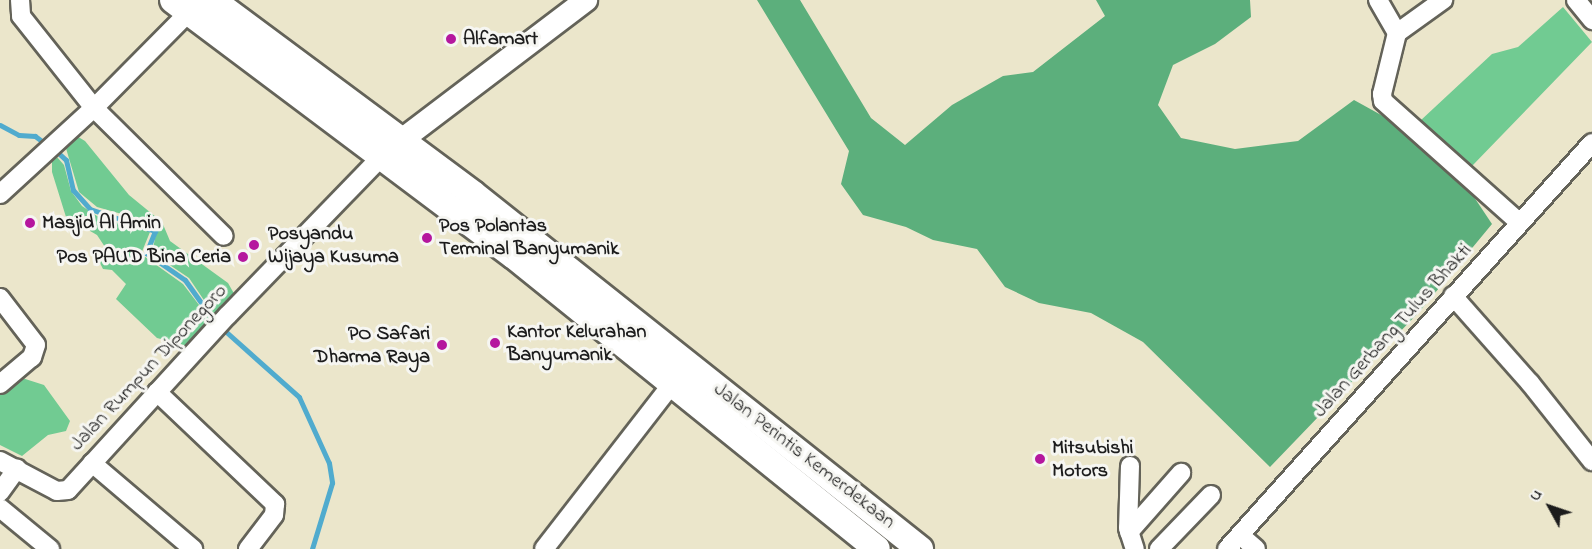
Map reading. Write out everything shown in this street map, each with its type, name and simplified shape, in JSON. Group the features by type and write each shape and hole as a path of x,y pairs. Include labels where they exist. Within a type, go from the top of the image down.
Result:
{"highway":[{"name":"Jalan Perintis Kemerdekaan","path":"212,0 395,139 472,194 912,546"},
{"name":"Jalan Perintis Kemerdekaan","path":"187,4 378,158 514,256 672,386 877,549"}],"main road":[{"path":"395,139 586,0"}],"street":[{"path":"20,0 21,16 94,108 224,236"},
{"path":"1378,0 1397,33"},
{"path":"1443,0 1397,33 1382,94 1383,101 1520,223"},
{"path":"1576,0 1592,20"},
{"path":"0,194 94,108 187,4"},
{"name":"Jalan Rumpun Diponegoro","path":"0,461 64,492 395,139"},
{"name":"Jalan Gerbang Tulus Bhakti","path":"1227,549 1592,142"},
{"path":"1453,296 1530,383 1592,461"},
{"path":"0,298 36,345 33,357 0,384"},
{"path":"544,549 687,364"},
{"path":"157,392 275,504 274,515 248,549"},
{"path":"92,463 193,549"},
{"path":"1130,466 1132,541"},
{"path":"0,492 17,469"},
{"path":"1132,541 1181,472"},
{"path":"1159,549 1211,495"},
{"path":"0,508 50,549"},
{"path":"1240,535 1256,549"}],"green space":[{"path":"757,0 800,0 871,118 905,145 952,105 1003,76 1033,72 1105,16 1096,0 1250,0 1251,17 1215,44 1173,65 1158,105 1181,138 1235,149 1298,141 1354,100 1392,121 1470,191 1492,224 1420,311 1270,467 1143,342 1091,313 1039,303 1005,287 977,249 933,240 906,227 863,215 841,184 849,151"},
{"path":"1563,7 1592,42 1472,166 1420,121 1492,54 1518,47"},
{"path":"75,135 85,141 129,195 162,222 170,241 228,283 236,297 216,318 189,278 152,253 157,229 143,220 97,207 79,192 65,145"},
{"path":"57,157 64,165 71,191 82,206 103,220 138,226 150,232 141,254 183,284 209,318 210,327 191,347 157,338 116,299 126,284 112,270 103,269 100,263 105,247 97,235 66,217 52,172 52,159"},
{"path":"19,377 44,385 70,421 66,431 48,435 22,456 0,445 0,391"}],"waterway":[{"path":"0,125 19,135 35,136 47,145"},
{"path":"55,150 66,160 73,190 90,209 155,231 146,253 185,280 214,321 299,397 329,463 332,483 312,549"}],"place":[{"name":"Alfamart","path":"451,39"},
{"name":"Masjid Al Amin","path":"30,223"},
{"name":"Pos Polantas Terminal Banyumanik","path":"427,238"},
{"name":"Posyandu Wijaya Kusuma","path":"254,245"},
{"name":"Pos PAUD Bina Ceria","path":"243,257"},
{"name":"Kantor Kelurahan Banyumanik","path":"495,343"},
{"name":"PO Safari Dharma Raya","path":"442,345"},
{"name":"Mitsubishi Motors","path":"1040,459"}]}
